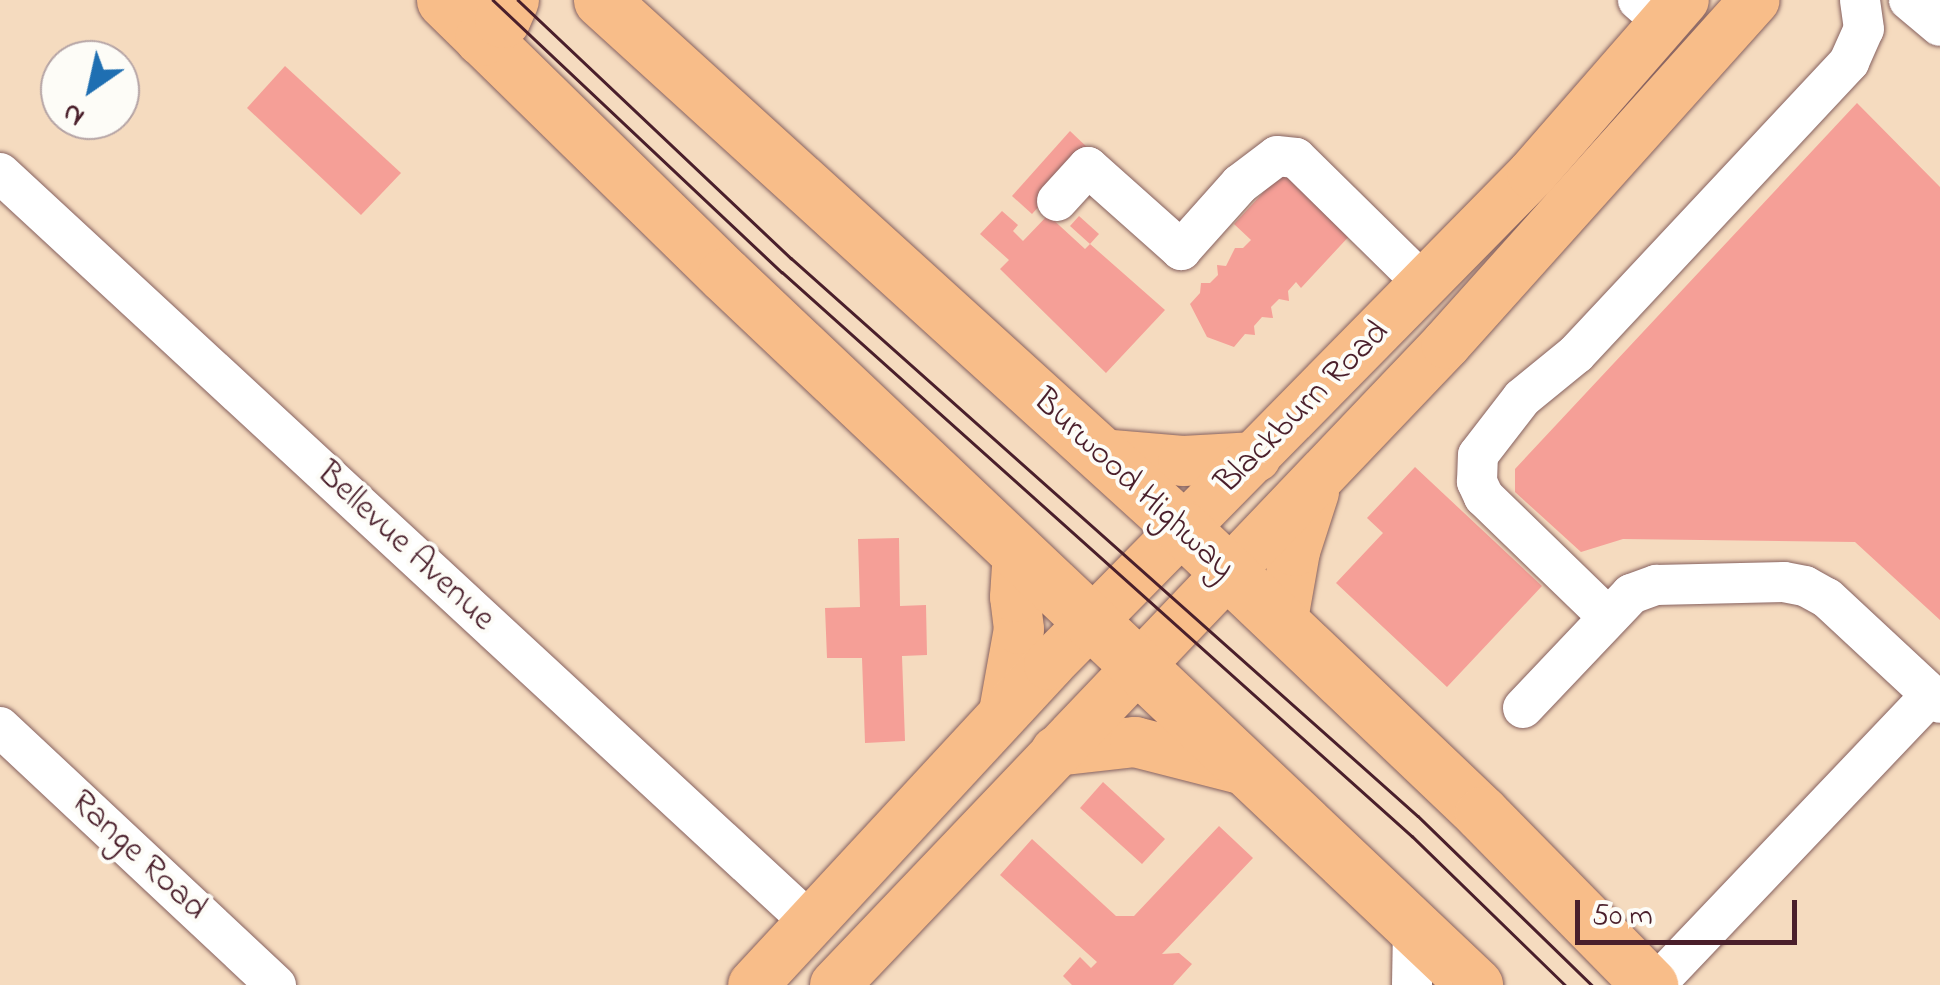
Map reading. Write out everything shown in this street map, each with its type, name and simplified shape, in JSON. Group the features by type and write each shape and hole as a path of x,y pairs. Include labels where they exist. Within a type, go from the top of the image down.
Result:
{"highway":[{"path":"444,0 496,19 1018,550 1474,985"},
{"name":"Burwood Highway","path":"601,0 1183,529 1482,814 1653,985"}],"main road":[{"name":"Blackburn Road","path":"834,985 1316,482 1534,248 1755,0"},
{"name":"Blackburn Road","path":"752,985 1004,712 1532,174 1662,8"},
{"path":"1100,454 1183,461 1256,456"},
{"path":"1282,625 1296,552 1316,482"},
{"path":"1004,712 1019,629 1015,596 1018,550"},
{"path":"1056,752 1135,742 1245,770"}],"street":[{"path":"1909,0 1940,26"},
{"path":"1608,617 1484,497 1476,482 1478,455 1522,398 1576,354 1849,62 1862,40 1867,2"},
{"path":"1057,201 1088,167 1182,250 1240,184 1277,156 1296,158 1424,284"},
{"name":"Bellevue Avenue","path":"0,173 810,922"},
{"path":"1523,708 1631,594 1656,585 1797,583 1827,598 1936,699 1653,985"},
{"name":"Range Road","path":"0,727 276,985"},
{"path":"1412,985 1413,928"}],"building":[{"path":"285,66 401,173 361,215 247,108"},
{"path":"1857,103 1940,187 1940,620 1855,542 1623,539 1581,552 1515,492 1515,469"},
{"path":"1070,131 1090,150 1032,214 1012,196"},
{"path":"1286,168 1353,232 1301,288 1296,282 1288,291 1289,301 1279,299 1271,307 1273,318 1262,317 1254,326 1255,335 1245,334 1234,347 1207,337 1190,304 1200,293 1201,283 1210,283 1218,275 1217,265 1226,266 1235,248 1243,248 1251,240 1234,224"},
{"path":"1002,211 1018,225 1013,231 1023,241 1048,215 1085,249 1090,244 1165,310 1106,373 1000,269 1009,260 980,234"},
{"path":"1079,216 1099,234 1090,244 1070,226"},
{"path":"1415,467 1542,586 1447,687 1336,583 1383,533 1367,518"},
{"path":"899,538 900,606 926,605 927,655 902,656 905,741 865,743 862,658 827,658 825,608 860,607 858,539"},
{"path":"1103,782 1165,839 1142,864 1080,808"},
{"path":"1219,826 1253,858 1162,954 1179,953 1192,964 1173,985 1072,985 1063,976 1080,957 1091,968 1097,962 1000,875 1032,839 1116,916 1134,916"}],"tram line":[{"path":"493,0 782,272 1412,836 1565,985"},
{"path":"518,0 791,258 1418,816 1592,985"}]}
